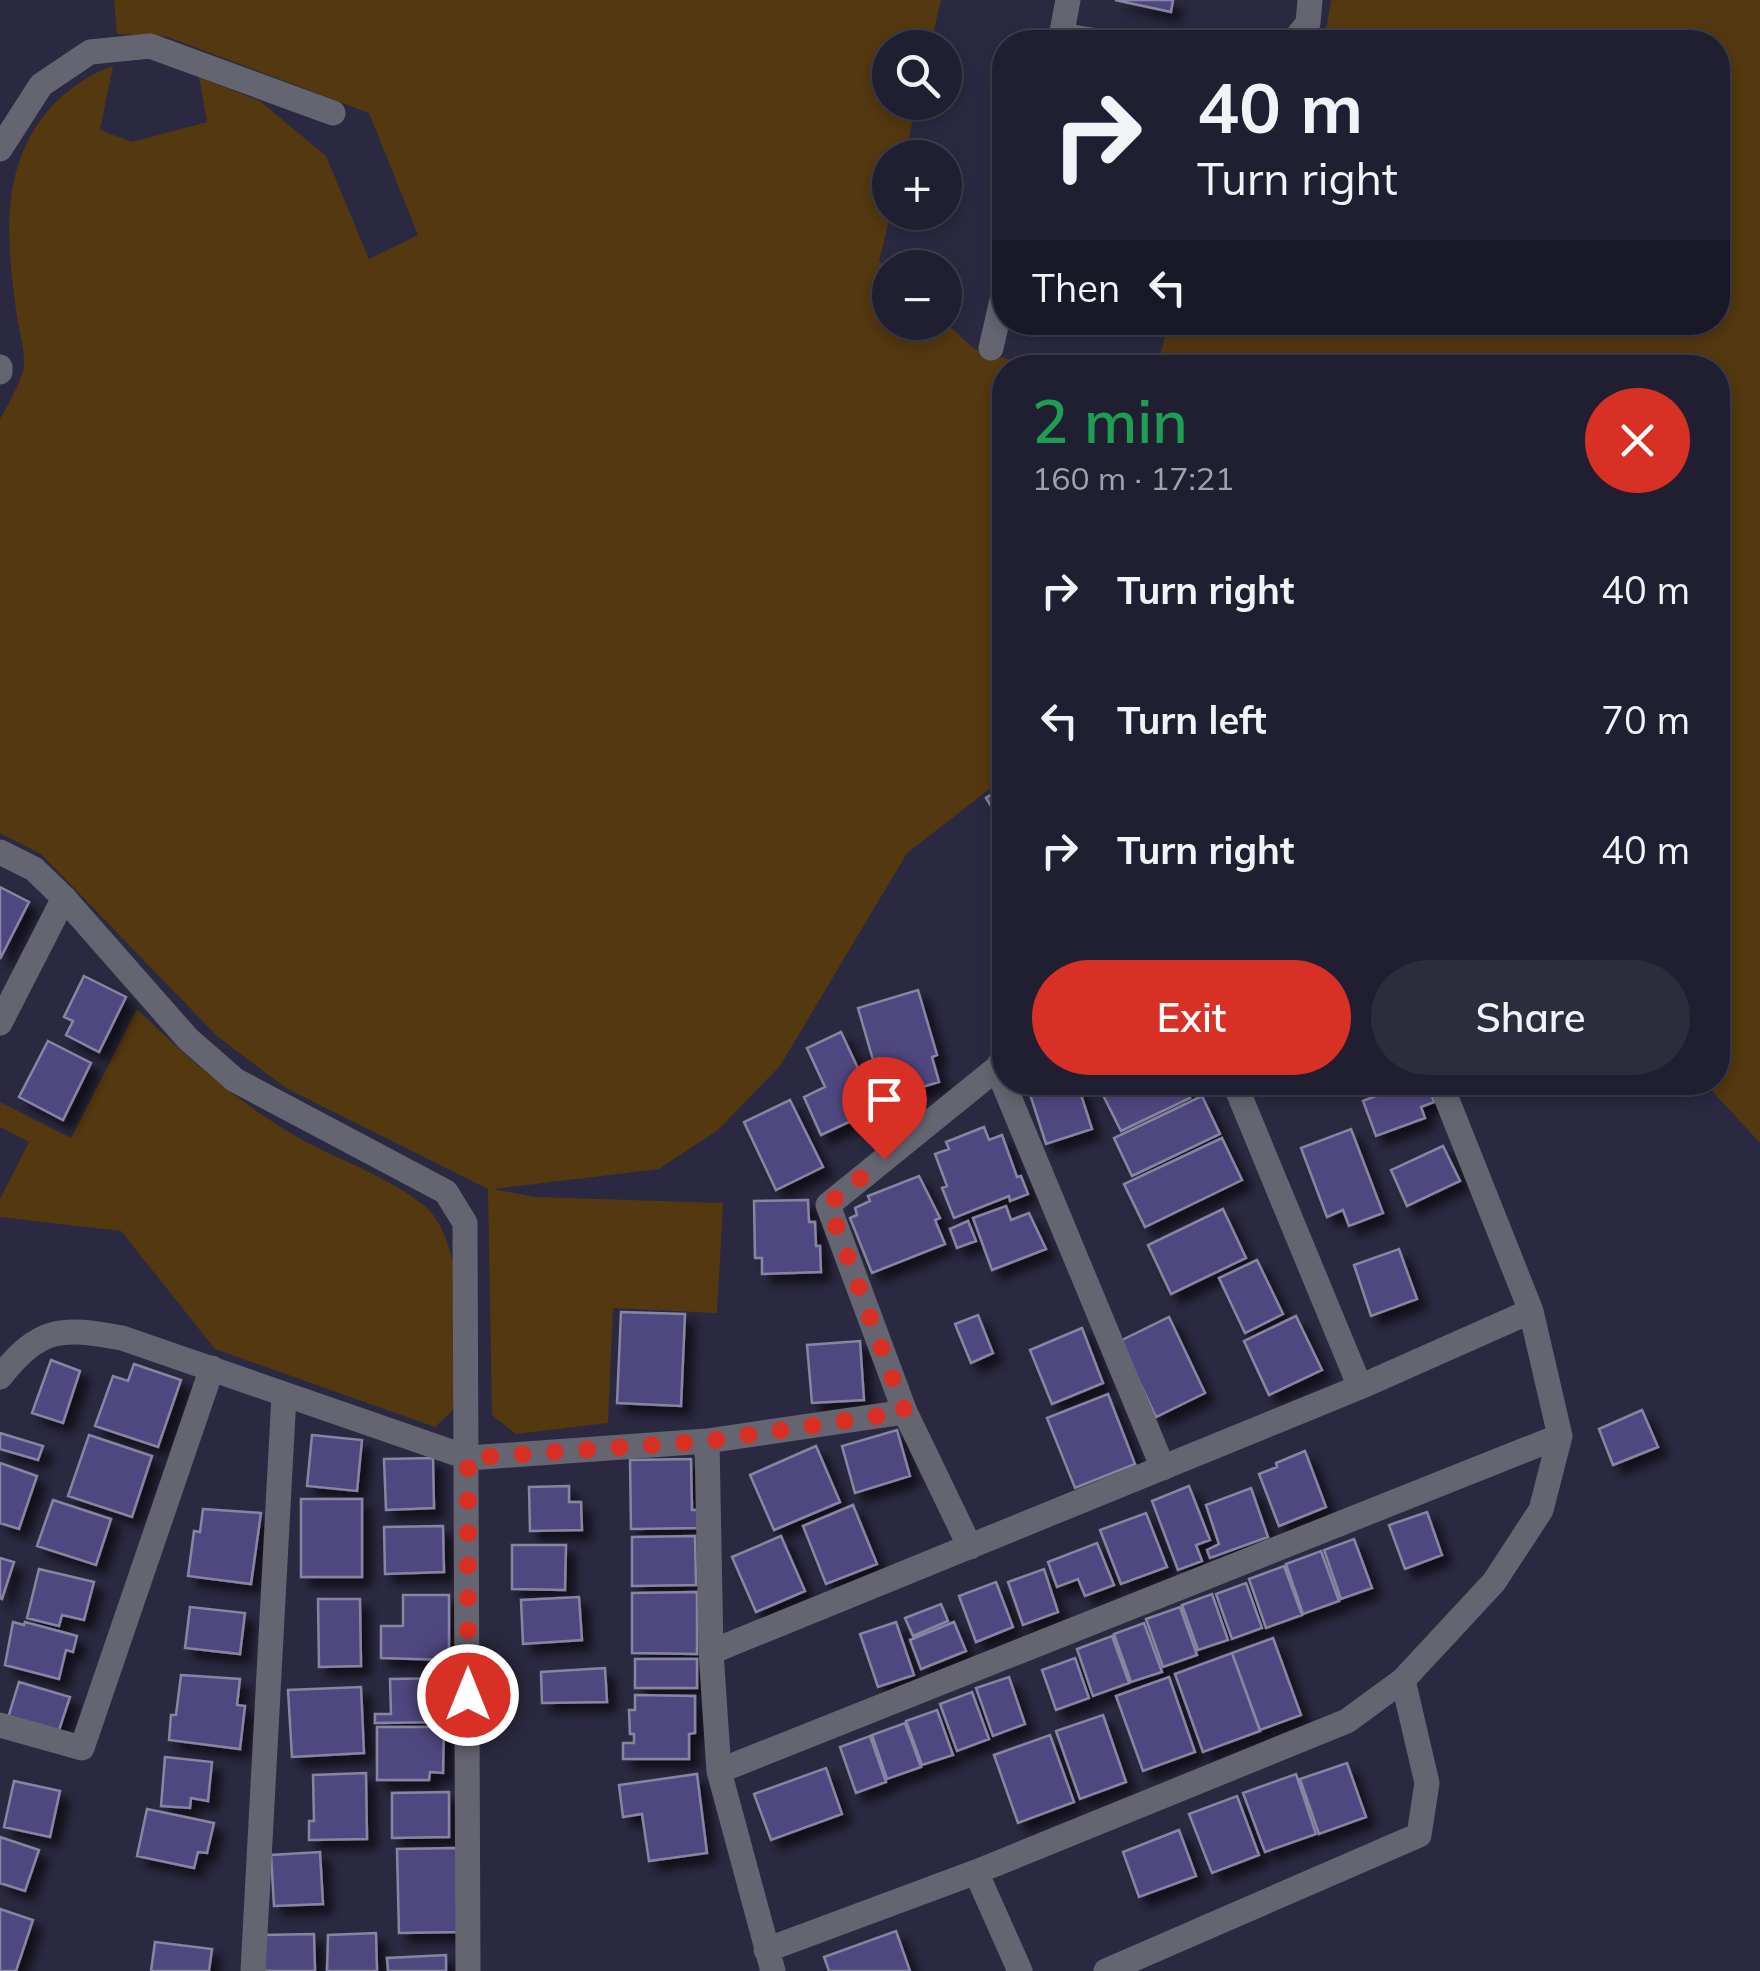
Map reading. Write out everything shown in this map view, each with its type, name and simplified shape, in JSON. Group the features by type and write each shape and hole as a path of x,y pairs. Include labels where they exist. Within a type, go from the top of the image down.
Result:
{"street":[{"path":"1062,30 1068,0"},
{"path":"1302,30 1308,22 1310,0"},
{"path":"0,149 40,85 90,52 150,46 333,113"},
{"path":"991,348 994,335"},
{"path":"0,852 34,869 64,898 188,1039 235,1080 446,1192 466,1223 468,1971"},
{"path":"0,1023 64,898"},
{"path":"970,1547 905,1412 828,1204 992,1068"},
{"path":"1015,1095 1163,1468"},
{"path":"1239,1095 1360,1386"},
{"path":"707,1441 719,1771 769,1960 1347,1721 1403,1680 1494,1582 1541,1510 1560,1436 1531,1311 1445,1095"},
{"path":"712,1652 1360,1386 1531,1311"},
{"path":"0,1377 40,1337 76,1330 122,1338 468,1458 707,1441 905,1412"},
{"path":"0,1725 82,1748 212,1368"},
{"path":"254,1971 284,1395"},
{"path":"719,1771 1560,1436"},
{"path":"1106,1971 1418,1835 1428,1782 1403,1680"},
{"path":"976,1872 1020,1971"}],"shaded area":[{"path":"114,0 941,0 934,30 872,30 872,120 913,120 908,140 872,140 872,230 887,230 882,250 872,250 872,340 962,338 974,349 994,355 992,787 907,853 780,1066 718,1130 659,1169 493,1189 535,1197 723,1203 717,1313 613,1308 608,1423 516,1434 492,1415 488,1189 286,1088 217,1036 41,854 0,833 0,420 24,365 12,280 9,222 17,169 41,119 73,87 113,66 100,130 132,142 207,122 199,77 260,101 326,156 369,259 418,235 369,113 168,37 117,34"},
{"path":"1331,0 1760,0 1760,1143 1716,1095 1730,1095 1730,355 1160,355 1166,335 1730,335 1730,30 1325,30"},
{"path":"137,1009 194,1062 255,1110 299,1138 392,1184 421,1203 438,1222 453,1262 454,1404 435,1427 215,1349 121,1231 0,1217 0,1199 29,1142 0,1127 0,1102 71,1138"}],"building":[{"path":"1115,0 1173,0 1171,12"},
{"path":"0,887 29,902 0,959"},
{"path":"84,976 126,997 99,1052 66,1035 73,1021 64,1017"},
{"path":"918,990 937,1055 932,1057 939,1082 890,1097 879,1058 873,1060 858,1008"},
{"path":"841,1032 877,1109 821,1135 804,1097 825,1087 807,1048"},
{"path":"48,1041 91,1063 63,1120 19,1097"},
{"path":"1030,1095 1081,1095 1092,1129 1046,1144"},
{"path":"1103,1095 1189,1095 1190,1098 1121,1131"},
{"path":"1378,1095 1432,1095 1434,1102 1421,1107 1425,1118 1376,1136 1363,1101"},
{"path":"1202,1096 1220,1134 1132,1176 1114,1138"},
{"path":"790,1100 823,1167 776,1190 744,1122"},
{"path":"984,1127 989,1140 1002,1135 1017,1177 1021,1176 1028,1194 1010,1201 1009,1196 954,1218 935,1154 949,1149 946,1142"},
{"path":"1351,1129 1383,1213 1349,1226 1343,1210 1327,1217 1301,1148"},
{"path":"1222,1138 1242,1180 1145,1227 1124,1184"},
{"path":"1443,1146 1460,1181 1407,1206 1391,1170"},
{"path":"919,1176 940,1218 935,1220 945,1244 872,1273 850,1218 857,1215 855,1208 870,1201 868,1196"},
{"path":"808,1200 809,1222 815,1222 816,1246 820,1246 821,1272 762,1274 762,1258 755,1258 754,1201"},
{"path":"1006,1206 1011,1220 1029,1213 1046,1249 992,1270 973,1218"},
{"path":"1223,1209 1246,1258 1171,1294 1148,1245"},
{"path":"968,1221 976,1241 957,1248 950,1229"},
{"path":"1399,1249 1417,1299 1371,1316 1354,1265"},
{"path":"1257,1260 1283,1314 1245,1333 1219,1278"},
{"path":"621,1312 685,1314 681,1406 617,1403"},
{"path":"978,1315 993,1353 971,1363 955,1324"},
{"path":"1296,1316 1322,1370 1269,1395 1244,1341"},
{"path":"1169,1317 1205,1393 1156,1417 1120,1341"},
{"path":"1082,1328 1103,1383 1052,1404 1030,1350"},
{"path":"860,1341 864,1400 812,1403 807,1345"},
{"path":"51,1360 80,1371 63,1423 32,1413"},
{"path":"134,1364 181,1380 158,1447 95,1426 113,1376 128,1381"},
{"path":"1108,1394 1135,1464 1075,1488 1047,1418"},
{"path":"1642,1410 1658,1447 1613,1465 1599,1429"},
{"path":"897,1430 910,1476 855,1493 842,1446"},
{"path":"0,1433 43,1446 38,1460 0,1449"},
{"path":"89,1435 152,1456 132,1517 68,1496"},
{"path":"312,1435 362,1440 357,1491 307,1486"},
{"path":"816,1446 840,1502 774,1530 750,1475"},
{"path":"1305,1451 1326,1507 1279,1526 1259,1474"},
{"path":"433,1458 434,1508 386,1510 384,1459"},
{"path":"691,1459 692,1510 701,1510 701,1528 631,1529 630,1460"},
{"path":"0,1463 37,1476 19,1529 0,1523"},
{"path":"569,1486 569,1502 581,1502 582,1530 530,1531 529,1487"},
{"path":"1189,1486 1210,1540 1196,1545 1202,1561 1178,1570 1152,1501"},
{"path":"1251,1488 1268,1537 1210,1558 1207,1550 1219,1544 1206,1505"},
{"path":"301,1499 362,1499 362,1577 301,1577"},
{"path":"53,1500 111,1519 96,1565 37,1546"},
{"path":"853,1505 877,1564 826,1584 803,1526"},
{"path":"203,1509 261,1513 251,1584 188,1576 194,1531 200,1532"},
{"path":"1427,1512 1442,1555 1405,1569 1389,1525"},
{"path":"1146,1513 1167,1567 1121,1584 1100,1530"},
{"path":"443,1526 444,1572 385,1574 384,1527"},
{"path":"695,1536 696,1585 632,1586 632,1537"},
{"path":"781,1536 805,1591 756,1612 732,1557"},
{"path":"1354,1539 1372,1588 1341,1599 1324,1550"},
{"path":"1097,1543 1114,1585 1085,1596 1078,1579 1057,1587 1048,1562"},
{"path":"512,1545 566,1545 565,1590 512,1589"},
{"path":"1321,1551 1339,1601 1303,1614 1286,1564"},
{"path":"0,1558 14,1562 2,1599 0,1598"},
{"path":"1284,1566 1302,1615 1266,1628 1249,1579"},
{"path":"39,1569 94,1582 84,1620 62,1615 59,1626 27,1618"},
{"path":"1044,1569 1058,1612 1023,1625 1008,1582"},
{"path":"996,1582 1013,1627 976,1642 959,1596"},
{"path":"1246,1583 1262,1628 1232,1639 1216,1594"},
{"path":"697,1592 697,1654 632,1653 632,1593"},
{"path":"1212,1594 1228,1640 1198,1650 1182,1605"},
{"path":"403,1595 449,1595 449,1660 381,1658 381,1626 403,1626"},
{"path":"579,1597 582,1640 523,1644 521,1600"},
{"path":"318,1599 360,1599 361,1666 319,1667"},
{"path":"941,1604 948,1621 913,1636 905,1618"},
{"path":"190,1607 245,1613 240,1654 185,1648"},
{"path":"1180,1607 1197,1655 1163,1667 1146,1619"},
{"path":"13,1622 77,1636 73,1652 66,1650 59,1679 5,1665"},
{"path":"896,1622 914,1675 878,1687 860,1634"},
{"path":"954,1622 966,1651 921,1669 910,1640"},
{"path":"1144,1623 1162,1672 1131,1682 1114,1634"},
{"path":"1112,1636 1129,1683 1093,1696 1077,1649"},
{"path":"1273,1638 1301,1715 1260,1730 1232,1653"},
{"path":"1232,1653 1260,1731 1203,1752 1175,1674"},
{"path":"1075,1658 1089,1698 1056,1710 1042,1670"},
{"path":"635,1659 697,1659 697,1688 635,1688"},
{"path":"605,1668 607,1702 542,1703 541,1672"},
{"path":"181,1675 240,1679 237,1705 245,1706 240,1749 169,1740"},
{"path":"1009,1677 1025,1724 993,1736 976,1688"},
{"path":"1169,1677 1195,1752 1143,1771 1116,1696"},
{"path":"452,1678 452,1690 461,1690 460,1705 451,1705 452,1722 375,1723 375,1714 391,1714 390,1679"},
{"path":"19,1682 70,1697 58,1733 8,1718"},
{"path":"361,1687 364,1753 292,1757 288,1690"},
{"path":"972,1692 989,1739 957,1751 940,1704"},
{"path":"635,1695 695,1696 695,1733 689,1734 689,1759 623,1759 623,1743 634,1743 629,1710 635,1710"},
{"path":"937,1710 953,1755 922,1765 906,1721"},
{"path":"1103,1715 1126,1782 1080,1799 1056,1731"},
{"path":"905,1723 921,1767 887,1779 872,1735"},
{"path":"377,1727 444,1727 443,1773 430,1772 429,1780 377,1780"},
{"path":"1050,1735 1074,1802 1018,1823 994,1755"},
{"path":"870,1736 886,1782 856,1793 840,1747"},
{"path":"165,1757 212,1762 208,1801 191,1798 190,1808 161,1806"},
{"path":"1347,1763 1366,1817 1319,1834 1300,1779"},
{"path":"826,1768 842,1814 771,1840 754,1794"},
{"path":"366,1773 367,1839 309,1840 309,1821 314,1821 313,1775"},
{"path":"697,1774 707,1853 649,1861 642,1814 623,1817 619,1785"},
{"path":"1296,1774 1316,1834 1265,1852 1243,1793"},
{"path":"14,1781 60,1791 50,1837 4,1827"},
{"path":"449,1792 449,1837 392,1838 392,1793"},
{"path":"1237,1796 1259,1855 1212,1873 1189,1814"},
{"path":"147,1809 214,1823 207,1853 198,1852 194,1868 137,1856"},
{"path":"1179,1830 1196,1876 1139,1897 1123,1852"},
{"path":"0,1837 39,1850 25,1891 0,1883"},
{"path":"457,1848 459,1932 399,1933 397,1849"},
{"path":"320,1852 323,1904 274,1906 271,1855"},
{"path":"0,1909 33,1920 16,1971 0,1971"},
{"path":"896,1931 910,1971 829,1971 824,1957"},
{"path":"376,1933 377,1971 327,1971 328,1935"},
{"path":"314,1934 315,1971 262,1971 262,1935"},
{"path":"155,1942 212,1949 209,1971 151,1971"},
{"path":"446,1955 446,1971 388,1971 387,1958"}],"route":[{"path":"468,1695 468,1458 707,1441 905,1412 828,1204 884,1159"}]}
